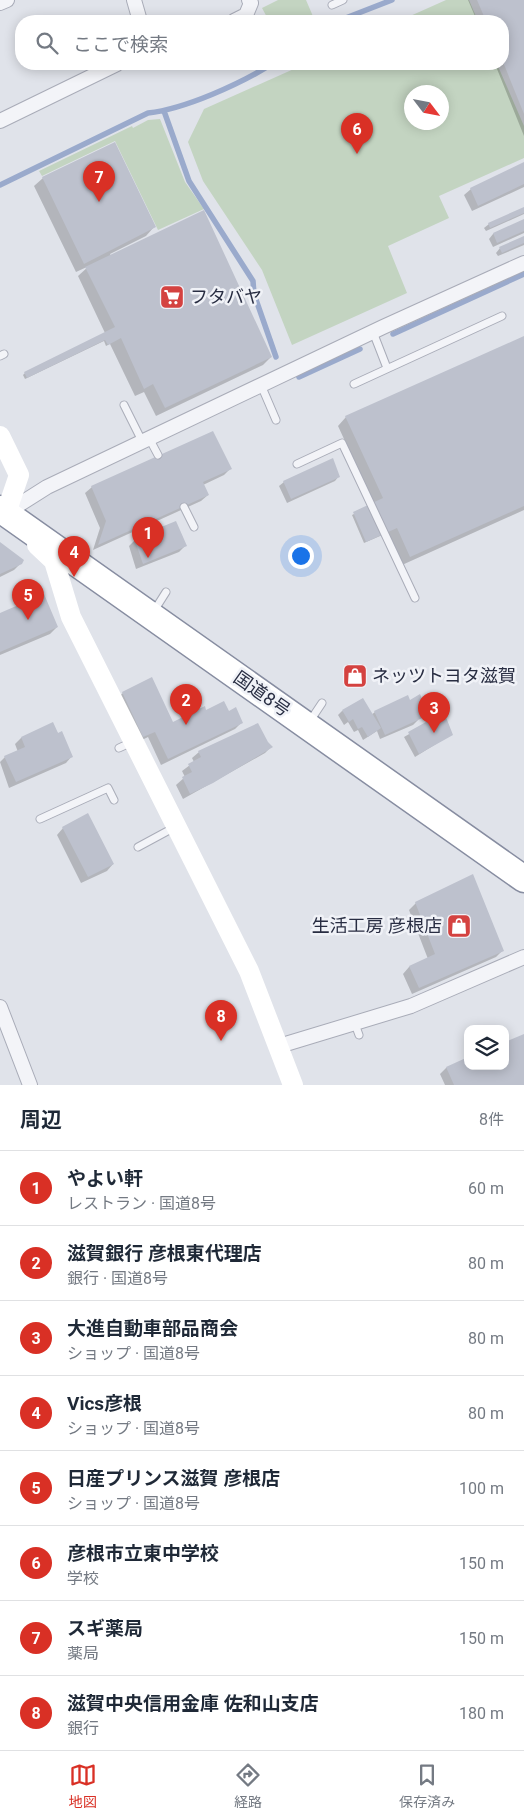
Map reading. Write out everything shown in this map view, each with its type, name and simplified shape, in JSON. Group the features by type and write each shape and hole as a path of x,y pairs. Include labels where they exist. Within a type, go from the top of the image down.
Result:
{"highway":[{"name":"国道8号","path":"3,511 524,879"}],"street":[{"path":"0,3 6,0"},
{"path":"134,0 138,15"},
{"path":"246,15 251,3 249,0"},
{"path":"0,121 105,70"},
{"path":"3,511 47,487 372,332 524,263"},
{"path":"0,436 19,475 3,511"},
{"path":"3,511 54,561 71,617 126,745 176,827 249,971 293,1085"},
{"path":"279,1046 357,1030 524,957"},
{"path":"0,1007 30,1085"}],"lane":[{"path":"332,5 343,0"},
{"path":"354,384 502,316"},
{"path":"372,332 387,368"},
{"path":"261,385 276,420"},
{"path":"124,405 158,456"},
{"path":"297,464 342,443 415,598"},
{"path":"184,507 194,527"},
{"path":"151,615 166,592"},
{"path":"307,726 322,703"},
{"path":"40,819 108,788 114,800"},
{"path":"138,847 176,827"}],"green space":[{"path":"278,0 306,0 312,15 266,15 262,8"},
{"path":"446,0 469,0 475,15 412,15"},
{"path":"292,70 500,70 524,126 524,158 439,196 449,218 388,246 407,293 292,345 262,270 203,181 188,142 204,109"},
{"path":"160,119 185,182 204,209 158,230 115,141 42,176 39,171 132,126 133,128 148,120"}],"building":[{"path":"477,0 524,0 524,114 506,70 509,70 509,15 483,15"},
{"path":"115,142 156,227 84,264 42,177"},
{"path":"524,162 524,184 478,206 470,188"},
{"path":"524,207 524,213 490,228 488,223"},
{"name":"フタバヤ","path":"204,210 272,357 165,408 153,384 144,389 121,338 108,345 105,340 27,378 24,372 115,327 85,267"},
{"path":"524,219 524,231 497,243 493,233"},
{"path":"524,236 524,243 502,253 499,247"},
{"path":"524,336 524,506 410,557 397,528 366,542 353,512 383,498 345,416"},
{"path":"213,431 232,469 203,482 209,495 98,545 106,521 91,486"},
{"path":"333,458 340,477 291,499 283,481"},
{"path":"176,521 187,546 143,564 134,538"},
{"path":"0,542 24,560 22,564 0,574"},
{"path":"44,594 58,627 0,652 0,613"},
{"path":"152,677 173,722 205,706 206,710 224,701 229,711 236,707 243,723 168,759 155,732 143,737 122,692"},
{"path":"420,694 429,715 385,735 374,711 408,695 410,700"},
{"path":"363,698 381,728 368,737 362,727 358,729 353,719 349,722 342,710"},
{"path":"444,712 453,735 419,754 408,732"},
{"path":"53,722 58,733 62,731 73,757 16,782 4,756 25,747 21,737"},
{"path":"258,723 268,742 273,747 213,783 190,794 182,777 192,772 188,764 201,757 198,751"},
{"path":"88,813 114,864 88,877 62,827"},
{"name":"生活工房 彦根店","path":"473,874 504,951 419,988 409,966 435,954 415,902"},
{"path":"524,1034 524,1085 454,1085 446,1067 464,1059 464,1070 509,1070 509,1040"}],"waterway":[{"path":"353,15 392,0"},
{"path":"0,185 148,113 163,111 212,95 262,70"},
{"path":"164,111 189,181 253,281 254,294 276,357"},
{"path":"393,334 524,274"},
{"path":"299,377 360,349"}],"place":[{"name":"彦根市立東中学校","path":"357,154"},
{"name":"スギ薬局","path":"99,202"},
{"name":"フタバヤ","path":"172,297"},
{"name":"やよい軒","path":"148,558"},
{"name":"Vics彦根","path":"74,577"},
{"name":"日産プリンス滋賀 彦根店","path":"28,620"},
{"name":"ネッツトヨタ滋賀","path":"355,676"},
{"name":"滋賀銀行 彦根東代理店","path":"186,725"},
{"name":"大進自動車部品商会","path":"434,733"},
{"name":"生活工房 彦根店","path":"459,926"},
{"name":"滋賀中央信用金庫 佐和山支店","path":"221,1041"}]}
